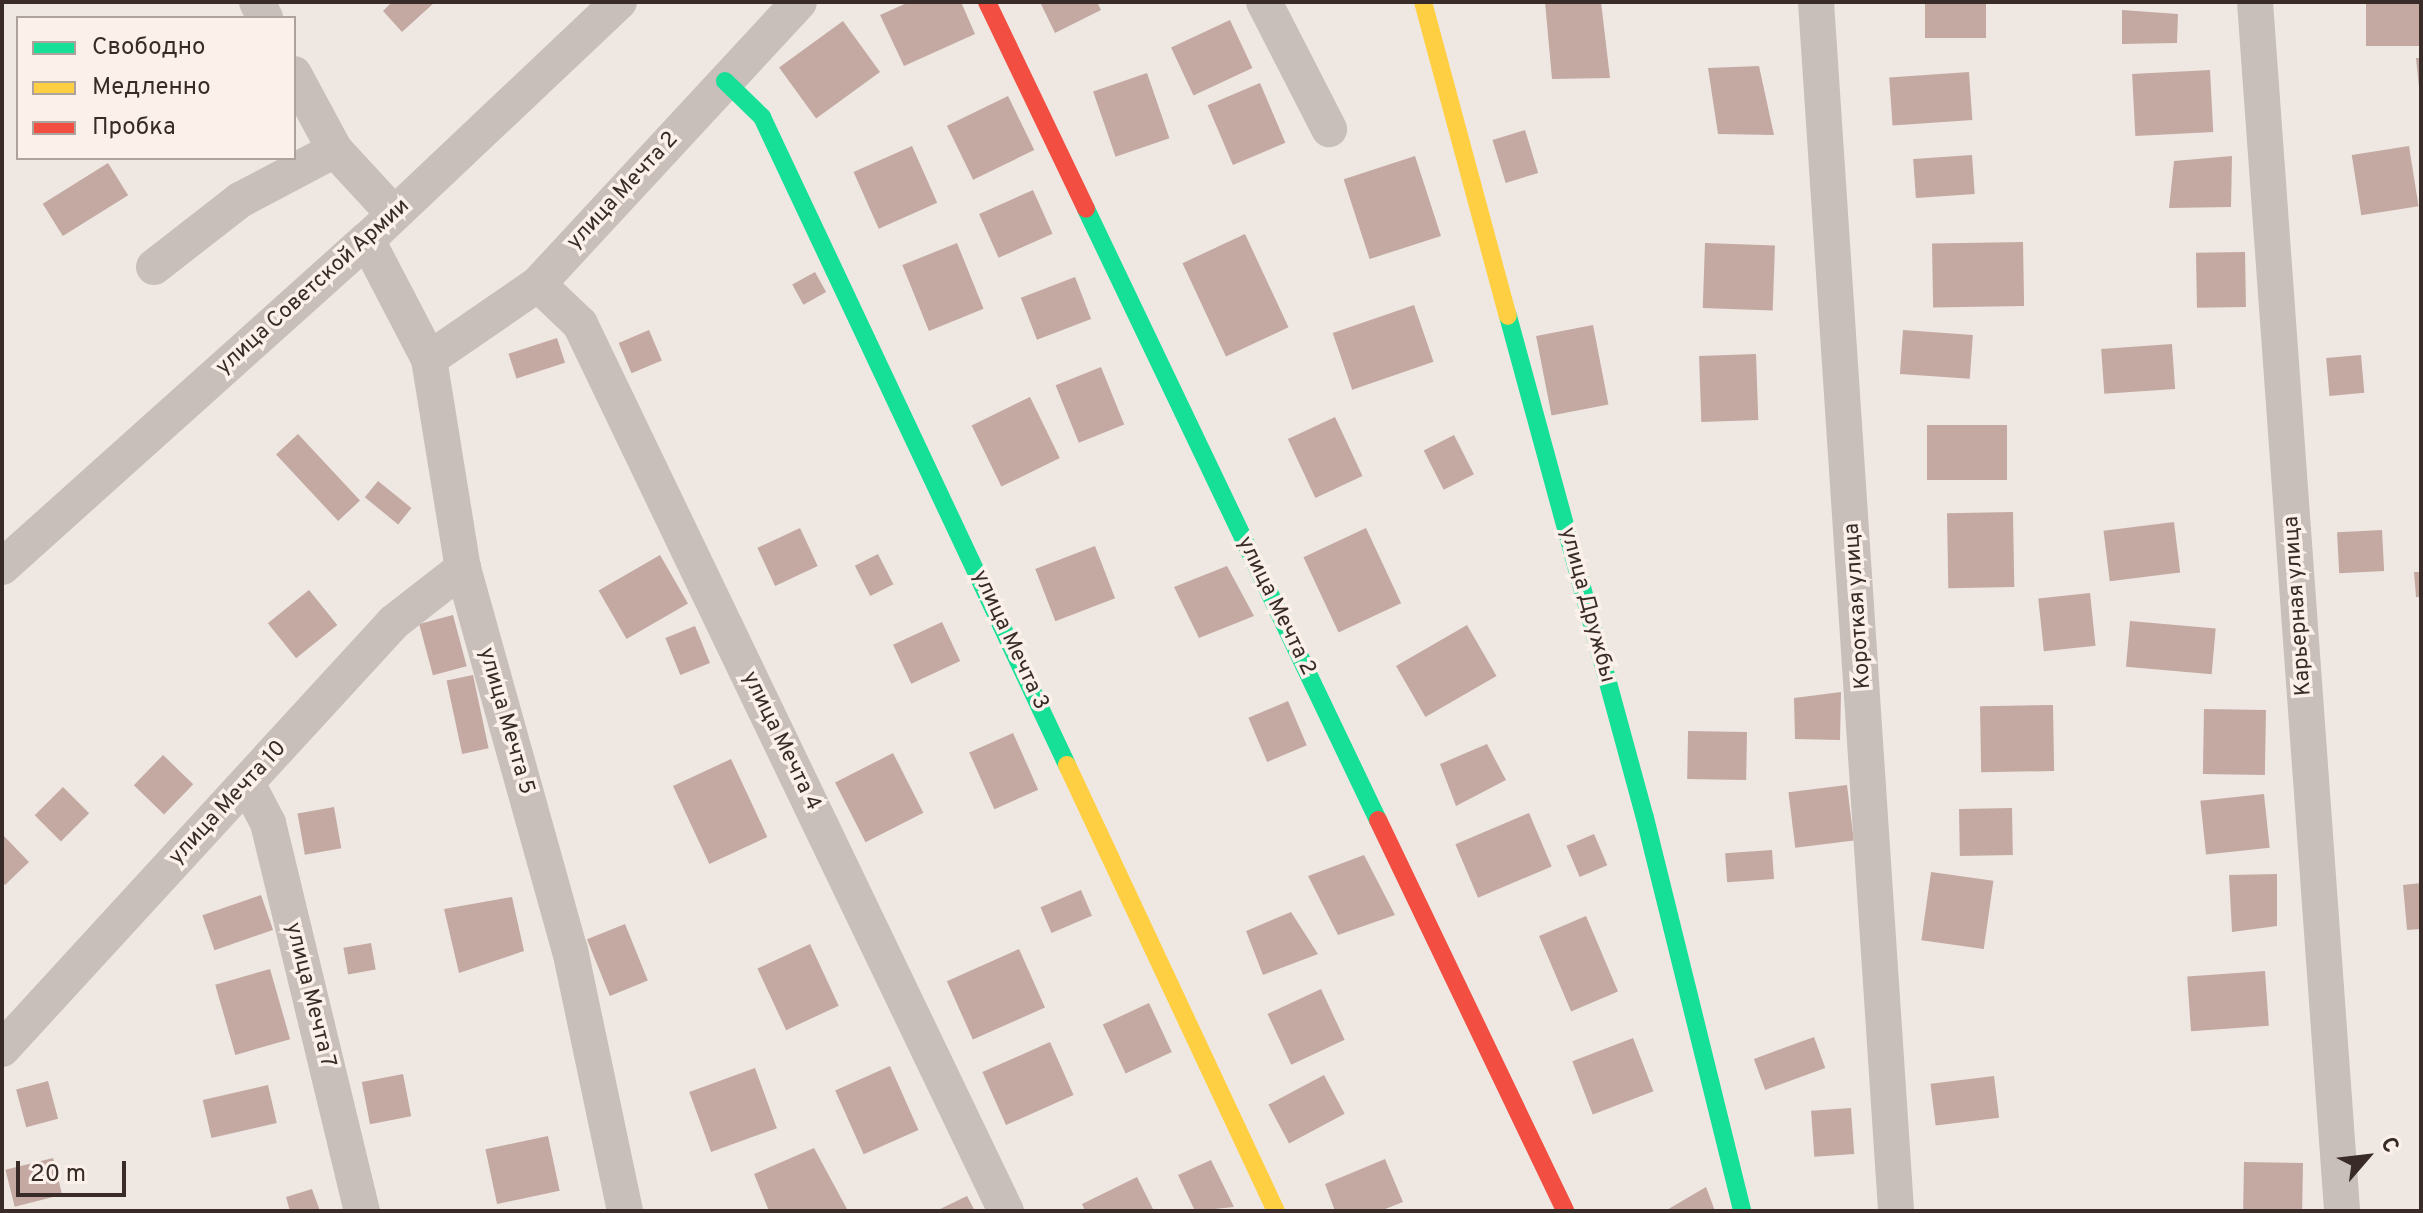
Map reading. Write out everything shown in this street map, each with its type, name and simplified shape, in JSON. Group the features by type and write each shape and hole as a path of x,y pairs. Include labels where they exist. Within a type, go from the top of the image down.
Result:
{"street":[{"name":"улица Советской Армии","path":"2,567 367,240 619,2"},
{"name":"улица Мечта 2","path":"429,359 538,284 799,2"},
{"name":"улица Мечта 2","path":"987,2 1565,1211"},
{"path":"1264,2 1329,129"},
{"name":"улица Дружбы","path":"1423,2 1645,818 1742,1211"},
{"name":"Короткая улица","path":"1816,2 1896,1211"},
{"name":"Карьерная улица","path":"2255,2 2342,1211"},
{"path":"296,78 335,150 394,214"},
{"name":"улица Мечта 3","path":"725,81 762,117 769,131 1276,1211"},
{"path":"154,267 240,200 335,150"},
{"name":"улица Мечта 5","path":"367,240 429,359 463,568 570,950 625,1211"},
{"name":"улица Мечта 4","path":"538,284 580,324 1006,1211"},
{"name":"улица Мечта 10","path":"2,1049 394,622 463,568"},
{"name":"улица Мечта 7","path":"247,783 268,823 362,1211"}],"building":[{"path":"392,2 435,2 402,32 383,11"},
{"path":"909,2 961,2 975,34 904,66 880,15"},
{"path":"1040,2 1097,2 1101,10 1055,33"},
{"path":"1545,2 1601,2 1610,78 1552,79"},
{"path":"1925,2 1986,2 1986,38 1925,38"},
{"path":"2366,2 2421,2 2421,46 2366,46"},
{"path":"2122,10 2178,14 2177,43 2122,44"},
{"path":"1230,20 1252,68 1193,96 1171,47"},
{"path":"843,21 880,72 816,118 779,67"},
{"path":"2416,58 2421,58 2421,87 2419,87"},
{"path":"1759,66 1774,135 1718,134 1708,68"},
{"path":"2210,70 2213,132 2135,136 2132,74"},
{"path":"1969,72 1972,120 1893,125 1889,78"},
{"path":"1147,73 1169,138 1116,157 1093,92"},
{"path":"1260,83 1285,143 1233,165 1208,105"},
{"path":"1008,96 1034,150 973,180 947,126"},
{"path":"1525,130 1538,173 1506,183 1492,140"},
{"path":"912,146 937,203 879,229 854,172"},
{"path":"2409,146 2419,206 2361,215 2352,155"},
{"path":"1972,155 1975,194 1916,198 1913,159"},
{"path":"1415,156 1441,236 1370,259 1344,179"},
{"path":"2232,156 2231,207 2169,208 2174,161"},
{"path":"108,163 128,195 63,236 43,204"},
{"path":"1033,190 1053,234 999,258 979,214"},
{"path":"1245,234 1289,327 1226,357 1182,263"},
{"path":"2023,242 2024,306 1933,308 1932,244"},
{"path":"957,243 984,309 929,331 902,265"},
{"path":"1705,243 1775,245 1773,310 1703,308"},
{"path":"2245,252 2246,307 2197,308 2196,253"},
{"path":"815,272 826,292 803,305 792,285"},
{"path":"1075,277 1091,319 1037,340 1021,298"},
{"path":"1414,305 1434,362 1352,390 1333,333"},
{"path":"1593,325 1608,405 1552,416 1536,336"},
{"path":"649,330 662,360 632,373 619,343"},
{"path":"1903,330 1973,335 1970,379 1900,374"},
{"path":"557,338 565,363 517,378 508,354"},
{"path":"2172,344 2175,389 2104,394 2101,349"},
{"path":"1756,354 1758,420 1701,422 1699,356"},
{"path":"2361,355 2364,393 2329,396 2326,358"},
{"path":"1101,367 1124,424 1079,443 1056,385"},
{"path":"1030,397 1060,458 1001,487 972,425"},
{"path":"1335,417 1362,476 1315,498 1288,439"},
{"path":"1927,425 2007,425 2007,480 1927,480"},
{"path":"298,434 360,501 338,521 276,454"},
{"path":"1454,435 1474,474 1444,490 1424,450"},
{"path":"378,481 411,508 398,524 365,497"},
{"path":"2013,512 2014,587 1948,588 1947,513"},
{"path":"2174,522 2180,573 2110,581 2104,531"},
{"path":"800,528 818,566 775,586 757,548"},
{"path":"1366,528 1401,603 1339,632 1303,557"},
{"path":"2382,530 2384,571 2339,573 2337,532"},
{"path":"1095,546 1115,598 1055,621 1035,569"},
{"path":"878,554 893,584 870,596 855,566"},
{"path":"660,555 688,603 627,639 599,590"},
{"path":"1227,566 1254,616 1199,638 1174,587"},
{"path":"2414,572 2421,572 2421,597 2416,597"},
{"path":"309,590 337,625 296,658 268,623"},
{"path":"2090,593 2096,646 2044,651 2038,598"},
{"path":"453,615 467,666 433,675 419,624"},
{"path":"2130,621 2216,628 2212,674 2126,667"},
{"path":"942,622 960,661 911,684 893,645"},
{"path":"1467,625 1496,676 1425,717 1396,666"},
{"path":"695,626 710,663 680,675 665,638"},
{"path":"473,675 489,748 462,754 447,681"},
{"path":"1841,692 1840,740 1795,739 1794,698"},
{"path":"1288,701 1307,745 1267,762 1248,718"},
{"path":"2053,705 2054,771 1981,772 1980,706"},
{"path":"2204,709 2266,710 2265,775 2203,774"},
{"path":"1688,731 1747,732 1746,780 1687,779"},
{"path":"1013,733 1038,790 994,809 969,753"},
{"path":"1487,744 1506,780 1456,806 1440,764"},
{"path":"893,753 923,813 866,842 835,783"},
{"path":"163,755 193,784 164,814 134,785"},
{"path":"731,759 767,837 709,864 673,786"},
{"path":"1847,785 1854,841 1795,848 1788,792"},
{"path":"63,787 89,813 61,841 35,815"},
{"path":"2264,794 2270,848 2206,854 2200,801"},
{"path":"334,807 341,848 305,855 298,813"},
{"path":"2012,808 2013,855 1960,856 1959,809"},
{"path":"1529,813 1552,866 1478,898 1455,844"},
{"path":"2,834 29,862 5,885 2,882"},
{"path":"1594,834 1607,865 1580,877 1566,846"},
{"path":"1772,850 1774,879 1727,882 1725,853"},
{"path":"1364,855 1395,915 1338,935 1308,876"},
{"path":"1931,872 1993,881 1984,949 1921,940"},
{"path":"2277,874 2277,926 2232,932 2229,875"},
{"path":"2421,883 2421,929 2407,930 2403,885"},
{"path":"1081,890 1092,916 1051,933 1040,907"},
{"path":"261,895 273,930 214,950 202,915"},
{"path":"512,897 524,951 459,973 444,909"},
{"path":"1291,912 1318,954 1263,975 1246,931"},
{"path":"1586,916 1618,991 1571,1011 1539,936"},
{"path":"625,924 648,981 610,996 587,939"},
{"path":"371,943 376,970 348,974 343,948"},
{"path":"810,944 839,1006 786,1030 757,969"},
{"path":"1019,949 1045,1007 973,1040 947,981"},
{"path":"270,969 290,1039 235,1055 215,985"},
{"path":"2265,971 2269,1026 2191,1031 2187,976"},
{"path":"1321,989 1345,1040 1291,1065 1268,1014"},
{"path":"1149,1003 1172,1052 1126,1073 1103,1025"},
{"path":"1814,1037 1825,1068 1765,1090 1754,1059"},
{"path":"1633,1038 1653,1091 1593,1115 1572,1061"},
{"path":"1050,1042 1074,1095 1006,1125 982,1072"},
{"path":"890,1066 918,1130 864,1154 835,1090"},
{"path":"755,1068 777,1128 711,1152 689,1092"},
{"path":"403,1074 411,1116 370,1124 362,1082"},
{"path":"1324,1075 1345,1114 1289,1143 1268,1105"},
{"path":"1994,1076 1999,1118 1936,1125 1930,1084"},
{"path":"48,1081 58,1119 26,1127 16,1090"},
{"path":"268,1085 277,1123 211,1138 203,1100"},
{"path":"1851,1108 1854,1154 1814,1157 1811,1111"},
{"path":"548,1136 560,1191 497,1204 485,1149"},
{"path":"814,1148 847,1209 769,1211 754,1174"},
{"path":"53,1158 62,1195 15,1207 5,1170"},
{"path":"1385,1159 1403,1202 1380,1211 1335,1211 1325,1184"},
{"path":"1211,1160 1234,1207 1195,1211 1178,1175"},
{"path":"2244,1162 2303,1163 2302,1211 2243,1211"},
{"path":"1137,1177 1154,1211 1085,1211 1082,1204"},
{"path":"1706,1187 1715,1211 1665,1211"},
{"path":"312,1189 320,1211 290,1211 286,1197"},
{"path":"967,1196 975,1211 936,1211"}],"traffic: fast":[{"path":"725,81 762,117 1067,765"},
{"path":"1086,209 1378,820"},
{"path":"1508,316 1645,818 1742,1211"}],"traffic: slow":[{"path":"1423,2 1508,316"},
{"path":"1067,765 1276,1211"}],"traffic: jam":[{"path":"987,2 1086,209"},
{"path":"1378,820 1565,1211"}]}
